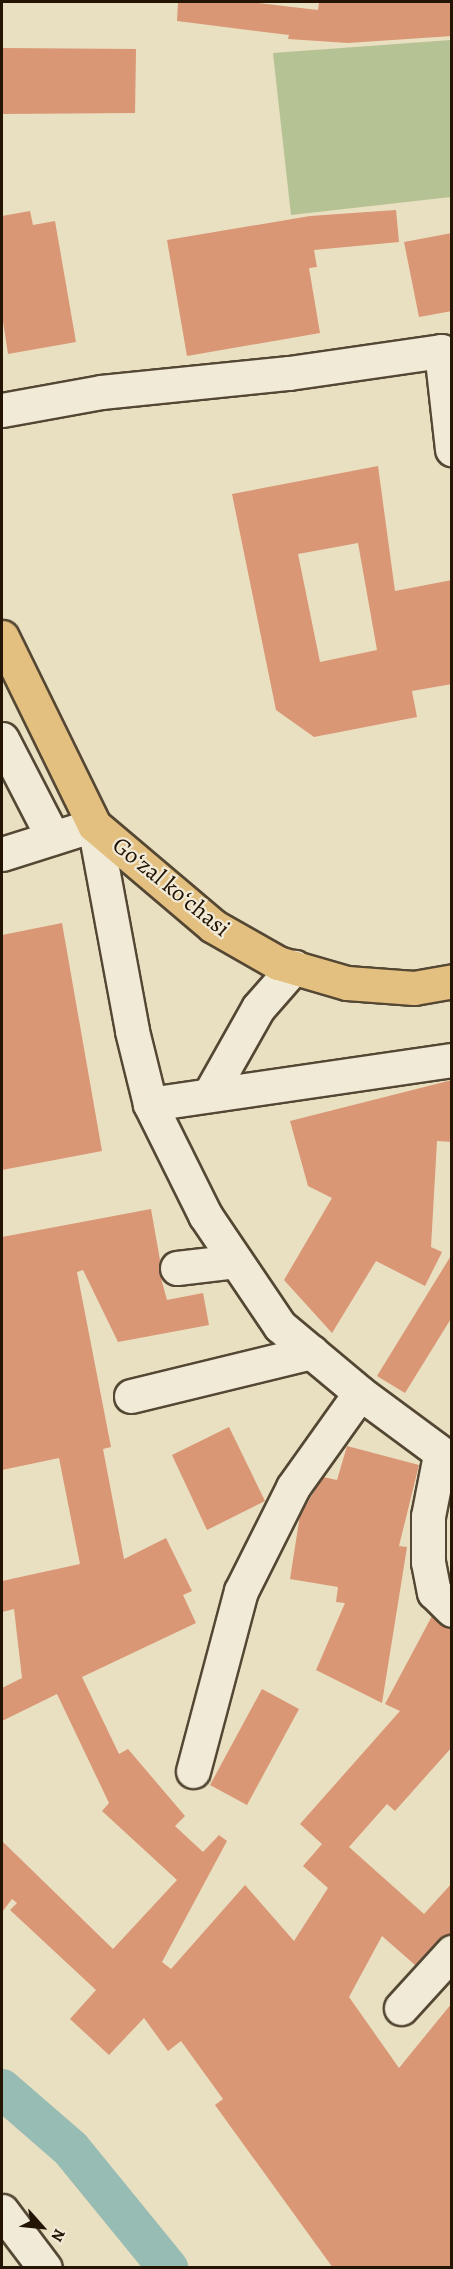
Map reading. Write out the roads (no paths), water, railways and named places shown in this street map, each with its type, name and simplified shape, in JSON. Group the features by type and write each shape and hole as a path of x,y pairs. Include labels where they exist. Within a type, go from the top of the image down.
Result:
{"main road":[{"name":"Goʻzal koʻchasi","path":"2,638 94,825 213,926 278,963 347,983 414,988 452,981"}],"street":[{"path":"2,410 101,392 289,373 446,350 452,449"},
{"path":"2,739 53,838"},
{"path":"2,854 94,825 132,1031 150,1104 205,1215 280,1326 360,1393 446,1458 428,1516 428,1562 434,1592 452,1610"},
{"path":"208,1095 252,1017 294,968"},
{"path":"150,1104 452,1060"},
{"path":"177,1268 236,1261"},
{"path":"131,1396 312,1352"},
{"path":"193,1771 241,1591 293,1487 360,1393"},
{"path":"401,2008 452,1952"},
{"path":"5,2220 45,2268"}],"waterway":[{"path":"2,2089 71,2149 168,2268"}]}
